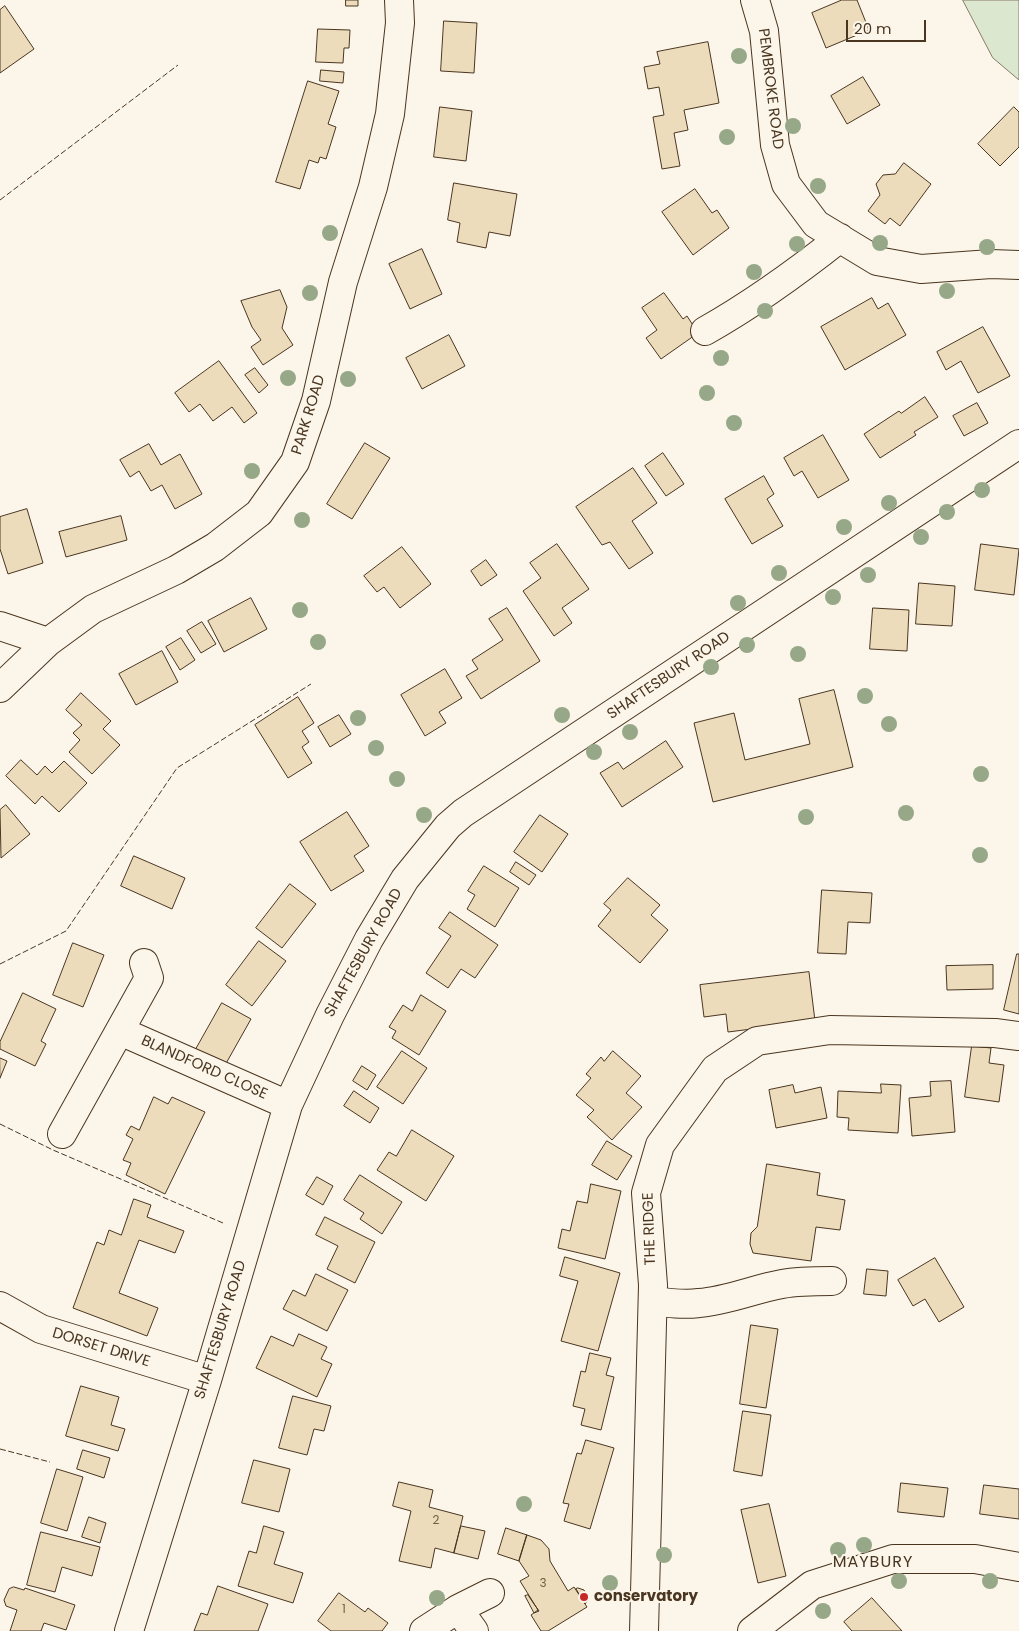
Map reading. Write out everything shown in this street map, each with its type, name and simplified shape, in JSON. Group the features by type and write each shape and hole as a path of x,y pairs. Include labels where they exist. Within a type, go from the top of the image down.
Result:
{"street":[{"name":"PARK ROAD","path":"0,688 48,642 92,609 176,570 215,547 258,513 295,462 316,401 343,282 374,188 390,114 400,23 399,0"},
{"name":"PEMBROKE ROAD","path":"755,0 764,31 775,145 786,184 816,224 877,261 921,269 992,264 1019,265"},
{"path":"705,331 774,289 840,238"},
{"name":"SHAFTESBURY ROAD","path":"129,1631 207,1380 288,1105 330,1015 369,939 405,879 448,826 463,813 1019,444"},
{"path":"0,626 48,642"},
{"name":"BLANDFORD CLOSE","path":"62,1134 149,978 144,963"},
{"name":"THE RIDGE","path":"644,1631 653,1285 646,1193 660,1145 715,1069 757,1042 830,1030 996,1033 1019,1036"},
{"name":"BLANDFORD CLOSE","path":"120,1032 288,1105"},
{"path":"652,1301 673,1304 699,1303 744,1294 784,1283 832,1280"},
{"name":"DORSET DRIVE","path":"0,1306 41,1329 207,1380"},
{"path":"752,1631 812,1585 893,1558 975,1559 1019,1567"},
{"path":"424,1631 458,1609 490,1593"},
{"path":"458,1609 474,1631"}],"green space":[{"path":"963,0 1019,0 1019,80 993,58"}],"building":[{"path":"346,0 358,0 358,6 346,6"},
{"path":"842,0 857,0 869,30 826,48 812,13"},
{"path":"5,6 34,49 0,73 0,10"},
{"path":"444,21 477,23 474,73 441,71"},
{"path":"318,29 350,30 349,48 344,48 343,63 316,62"},
{"path":"708,42 719,103 684,110 688,130 674,133 680,166 662,169 653,117 664,115 659,87 648,89 644,67 660,64 657,52"},
{"path":"321,70 344,72 343,83 320,81"},
{"path":"863,77 880,105 847,124 831,96"},
{"path":"308,81 339,91 328,124 336,127 326,159 320,157 318,163 309,160 300,189 276,182"},
{"path":"440,107 472,111 466,161 434,157"},
{"path":"1014,107 1019,112 1019,147 1000,166 978,144"},
{"path":"904,163 931,184 900,226 890,218 885,224 868,211 880,195 876,184 883,175 895,174"},
{"path":"454,183 517,194 510,236 489,232 486,248 457,242 460,223 448,220"},
{"path":"695,189 712,213 717,210 729,228 693,255 662,212"},
{"path":"422,249 442,294 410,309 389,264"},
{"path":"280,290 287,307 282,328 293,345 263,365 251,347 261,340 252,327 241,301"},
{"path":"664,293 683,319 687,316 698,333 661,359 646,338 657,330 642,308"},
{"path":"872,298 878,309 888,303 906,335 845,370 821,327"},
{"path":"983,327 1010,376 978,393 961,361 946,370 937,352"},
{"path":"449,335 465,366 422,389 406,358"},
{"path":"219,361 257,413 244,423 232,407 213,421 200,404 189,412 175,393"},
{"path":"255,368 268,385 259,393 245,375"},
{"path":"925,397 938,417 914,432 916,435 880,458 864,434 899,411 901,413"},
{"path":"977,403 988,423 964,436 953,416"},
{"path":"823,435 849,480 818,498 802,471 794,476 784,458"},
{"path":"365,443 390,458 352,519 327,504"},
{"path":"149,444 161,465 180,454 202,494 175,509 162,485 151,491 139,471 130,477 120,460"},
{"path":"663,453 684,484 666,496 645,466"},
{"path":"633,468 657,503 632,521 653,553 629,569 610,542 602,545 576,507"},
{"path":"764,476 774,494 767,499 783,526 752,544 725,499"},
{"path":"27,509 43,563 8,574 0,549 0,517"},
{"path":"121,516 127,540 66,557 59,532"},
{"path":"557,544 589,589 562,608 572,623 554,636 523,591 541,578 530,563"},
{"path":"981,544 1019,549 1014,595 975,590"},
{"path":"402,547 431,584 400,608 384,587 377,592 364,576"},
{"path":"486,560 497,575 481,586 471,571"},
{"path":"919,583 955,586 952,626 916,624"},
{"path":"251,598 267,629 224,652 208,621"},
{"path":"507,608 540,661 481,699 466,676 478,669 472,660 503,640 489,619"},
{"path":"873,608 909,610 907,651 870,649"},
{"path":"202,622 216,644 201,653 187,631"},
{"path":"181,638 195,660 180,670 166,647"},
{"path":"162,651 178,682 136,705 119,674"},
{"path":"445,669 462,698 439,712 446,723 425,736 401,695"},
{"path":"834,690 853,767 713,802 694,723 734,713 745,760 810,744 799,699"},
{"path":"81,693 111,721 103,729 120,745 92,774 69,752 80,740 73,733 82,725 66,710"},
{"path":"298,697 314,723 302,731 309,742 302,747 312,763 288,778 255,725"},
{"path":"339,715 351,734 330,747 318,727"},
{"path":"666,741 683,767 622,807 600,773 618,762 623,769"},
{"path":"21,760 37,775 45,766 52,773 64,761 87,783 59,812 42,796 35,804 6,776"},
{"path":"6,805 30,834 1,858 0,810"},
{"path":"347,812 369,846 354,856 364,871 331,891 300,842"},
{"path":"540,815 568,834 542,872 514,852"},
{"path":"134,856 185,878 172,909 121,886"},
{"path":"516,862 536,875 529,885 510,872"},
{"path":"484,866 519,888 495,927 467,909 475,895 468,891"},
{"path":"628,878 660,905 651,915 668,930 640,963 598,926 611,910 604,904"},
{"path":"290,884 316,904 282,948 256,928"},
{"path":"822,890 872,893 870,923 848,922 846,954 818,953"},
{"path":"450,912 498,945 475,978 461,969 448,988 426,973 451,936 439,928"},
{"path":"259,941 286,961 252,1006 226,985"},
{"path":"73,943 104,955 83,1007 53,995"},
{"path":"1017,954 1019,954 1019,1014 1004,1010"},
{"path":"993,965 993,989 947,990 946,966"},
{"path":"809,972 815,1021 728,1032 726,1014 704,1017 700,985"},
{"path":"23,993 56,1009 41,1041 46,1044 35,1066 0,1049 0,1042"},
{"path":"421,995 446,1011 419,1055 392,1038 396,1031 389,1027 403,1005 412,1011"},
{"path":"222,1003 251,1019 224,1067 195,1051"},
{"path":"972,1046 991,1048 989,1063 1004,1065 999,1102 965,1097"},
{"path":"402,1051 427,1068 403,1104 377,1087"},
{"path":"613,1051 641,1076 626,1093 642,1107 612,1140 587,1117 594,1110 576,1095 591,1078 586,1074 601,1057 604,1061"},
{"path":"0,1058 7,1061 0,1078"},
{"path":"362,1066 376,1075 367,1090 353,1081"},
{"path":"951,1081 955,1132 912,1136 909,1098 931,1096 930,1082"},
{"path":"881,1084 901,1085 898,1133 848,1130 849,1118 837,1117 838,1091 881,1093"},
{"path":"793,1085 795,1093 821,1087 827,1118 776,1128 769,1090"},
{"path":"354,1091 379,1108 370,1123 344,1106"},
{"path":"154,1097 168,1104 172,1097 205,1112 165,1194 126,1175 131,1163 123,1160 133,1139 126,1135 131,1126 139,1130"},
{"path":"412,1130 454,1156 426,1201 377,1170 389,1152 396,1156"},
{"path":"607,1141 632,1156 617,1180 592,1165"},
{"path":"767,1164 820,1173 817,1195 845,1200 840,1230 816,1227 811,1261 753,1253 750,1244 751,1233 757,1227"},
{"path":"360,1175 402,1202 382,1234 360,1219 364,1213 344,1200"},
{"path":"317,1177 333,1186 323,1205 306,1195"},
{"path":"591,1184 621,1191 605,1259 558,1248 562,1229 570,1231 577,1201 587,1203"},
{"path":"134,1199 151,1205 147,1217 184,1231 175,1253 139,1240 119,1293 158,1308 147,1336 73,1308 97,1242 104,1245 109,1230 121,1235"},
{"path":"325,1217 375,1242 355,1283 327,1269 338,1246 316,1235"},
{"path":"565,1257 620,1273 598,1351 561,1341 578,1281 560,1276"},
{"path":"935,1258 964,1307 939,1322 925,1299 913,1306 898,1280"},
{"path":"867,1269 888,1271 886,1296 864,1294"},
{"path":"316,1274 348,1290 327,1331 283,1309 293,1290 305,1296"},
{"path":"751,1325 778,1329 766,1408 740,1404"},
{"path":"299,1334 327,1347 321,1359 332,1364 317,1397 256,1368 271,1336 293,1346"},
{"path":"590,1353 611,1358 606,1375 614,1377 601,1430 581,1425 585,1409 573,1406 581,1371 585,1372"},
{"path":"81,1386 119,1397 111,1425 125,1429 118,1451 66,1436"},
{"path":"293,1396 331,1406 324,1431 314,1429 307,1455 279,1448"},
{"path":"743,1411 771,1415 762,1476 734,1471"},
{"path":"586,1440 614,1448 590,1529 564,1521 569,1504 563,1503 577,1453 581,1454"},
{"path":"83,1450 110,1458 104,1478 77,1469"},
{"path":"254,1460 290,1469 279,1512 242,1503"},
{"path":"57,1469 83,1477 67,1531 41,1523"},
{"path":"399,1482 433,1490 429,1507 463,1516 454,1553 435,1548 431,1568 399,1561 411,1511 393,1506"},
{"path":"901,1483 948,1488 944,1517 898,1512"},
{"path":"984,1485 1019,1489 1019,1519 980,1514"},
{"path":"769,1504 786,1576 758,1583 741,1510"},
{"path":"89,1517 106,1523 100,1543 82,1537"},
{"path":"264,1526 284,1532 274,1564 303,1573 293,1603 238,1586 249,1551 256,1553"},
{"path":"461,1526 485,1531 478,1559 454,1553"},
{"path":"506,1528 527,1535 519,1561 498,1554"},
{"path":"41,1532 100,1547 92,1576 62,1567 55,1592 27,1585"},
{"path":"527,1535 541,1540 549,1549 550,1561 568,1591 574,1587 587,1607 548,1631 541,1631 531,1615 538,1610 520,1581 529,1576 519,1561"},
{"path":"218,1586 268,1604 258,1631 194,1631 201,1613 207,1615"},
{"path":"14,1587 24,1590 25,1588 75,1605 66,1630 44,1623 41,1631 10,1631 17,1610 6,1606 4,1600 9,1589"},
{"name":"conservatory","path":"576,1589 584,1590 587,1596 588,1600 585,1604"},
{"path":"339,1593 365,1612 368,1608 388,1623 382,1631 331,1631 318,1621"},
{"path":"528,1595 539,1611 534,1613 525,1596"},
{"path":"872,1598 902,1631 852,1631 844,1622"}],"fence":[{"path":"0,200 178,65"},
{"path":"0,964 66,931 177,768 311,684"},
{"path":"0,1124 53,1150 223,1223"},
{"path":"0,1449 50,1462"}],"place":[{"name":"conservatory","path":"584,1597"}],"district":[{"name":"MAYBURY","path":"873,1563"}]}
